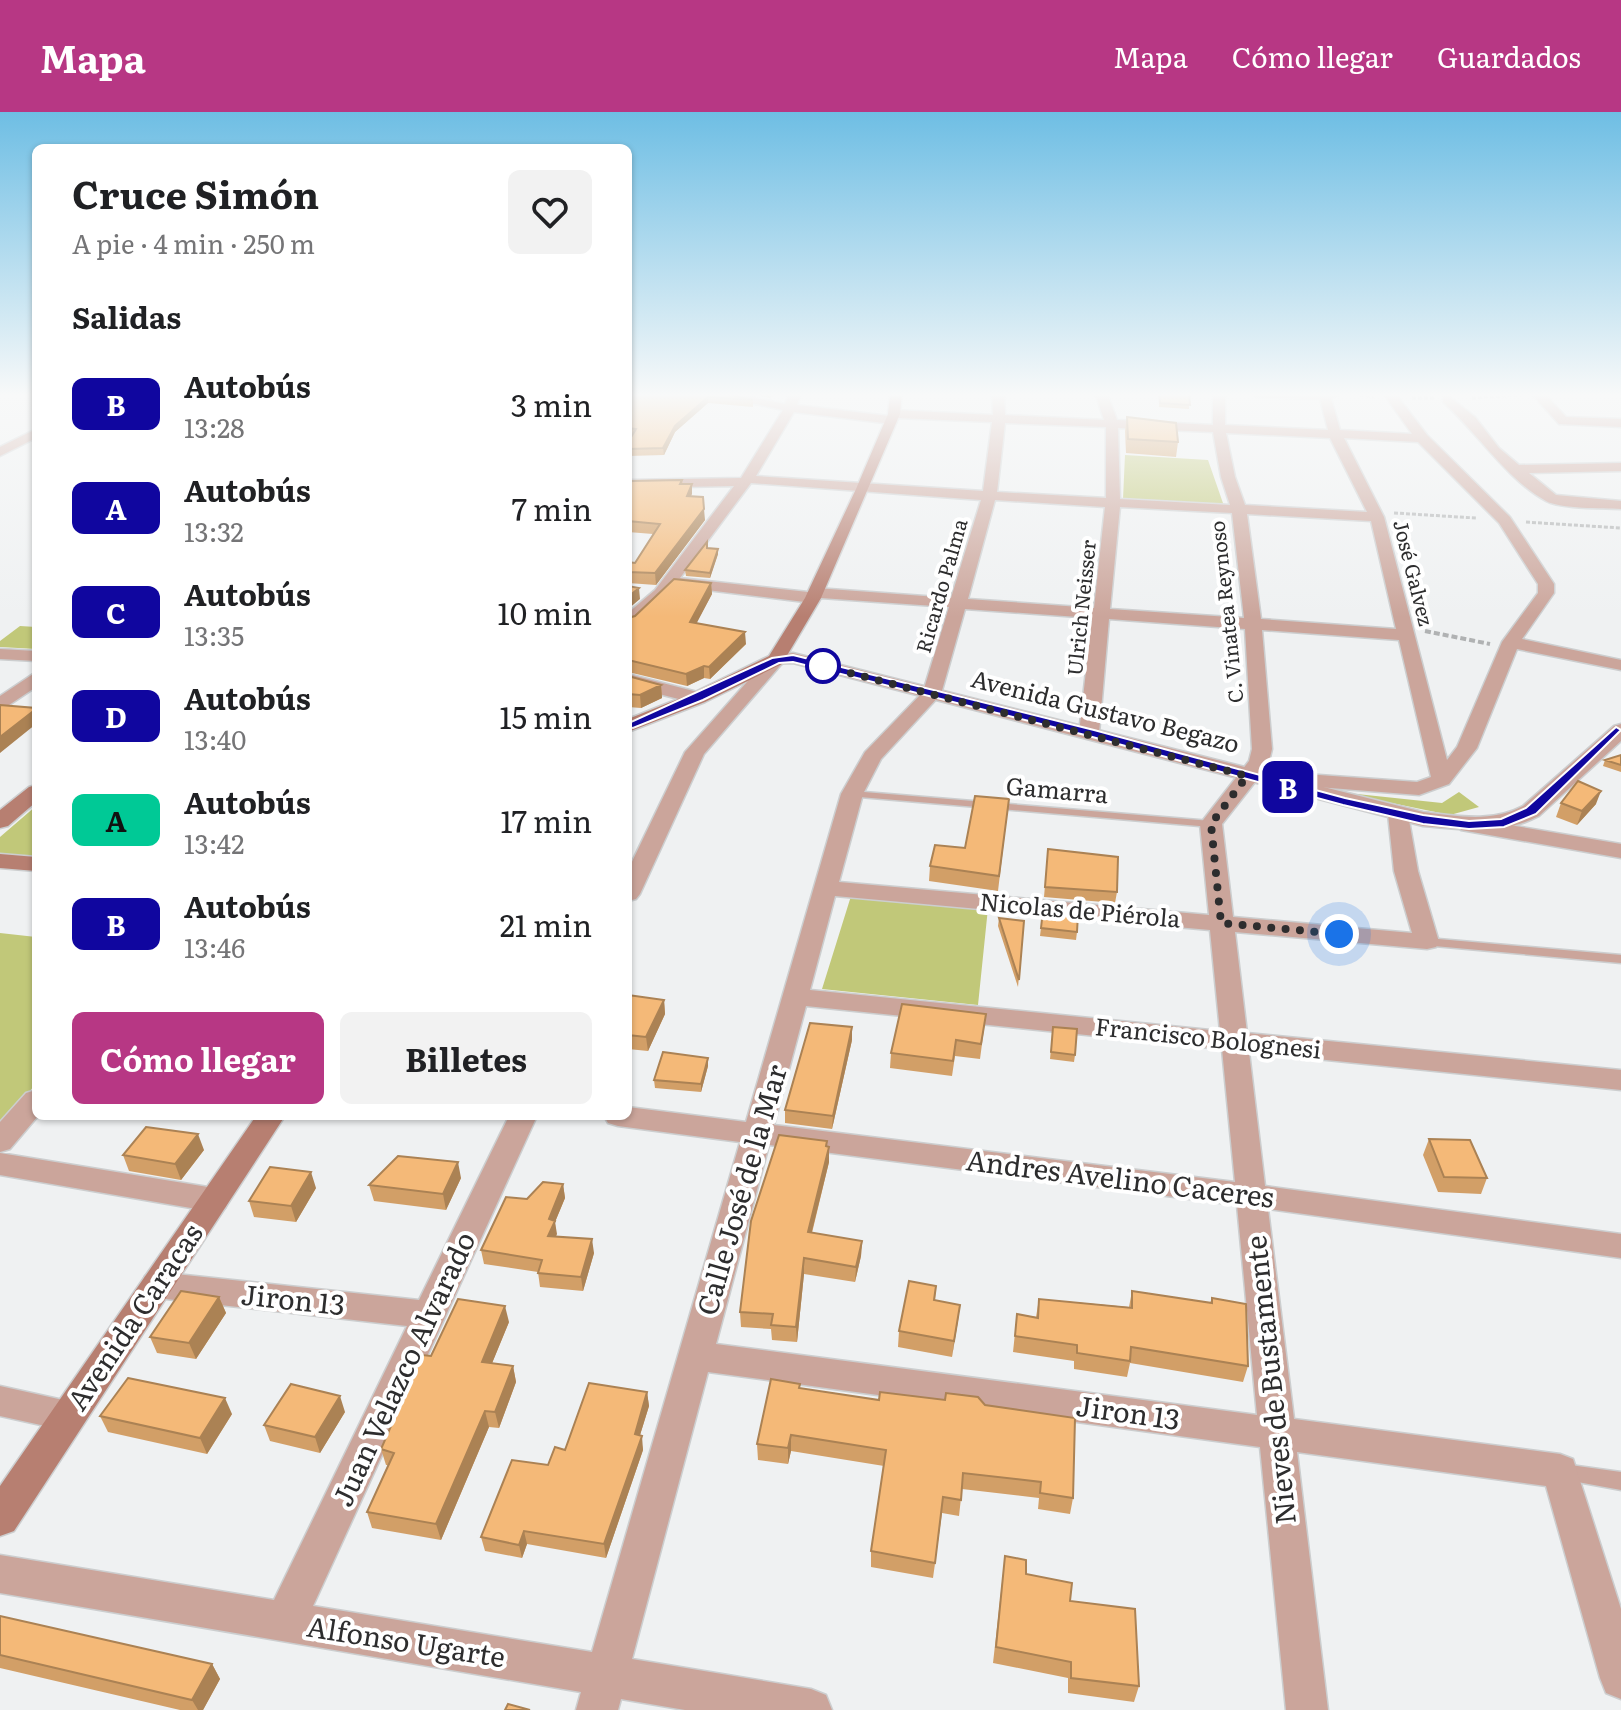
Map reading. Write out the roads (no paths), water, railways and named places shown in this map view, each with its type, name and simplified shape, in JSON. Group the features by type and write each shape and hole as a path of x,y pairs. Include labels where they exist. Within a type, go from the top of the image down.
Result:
{"main road":[{"path":"632,724 698,698 776,660 814,595 872,468"},
{"path":"0,821 32,794"},
{"path":"0,861 32,864"},
{"name":"Avenida Caracas","path":"0,1518 268,1120"}],"street":[{"path":"632,618 665,587 753,468"},
{"name":"Ricardo Palma","path":"932,694 989,496 993,468"},
{"name":"Ulrich Neisser","path":"1089,733 1113,503 1113,468"},
{"name":"C. Vinatea Reynoso","path":"1226,468 1239,510 1253,624 1262,749 1259,762 1247,776"},
{"name":"José Galvez","path":"1352,468 1376,515 1442,780"},
{"path":"1211,824 1247,776 1419,789 1442,780 1467,748 1510,644 1546,593 1546,584 1505,520 1452,468"},
{"path":"1516,469 1591,468"},
{"path":"1516,469 1552,499 1621,505"},
{"path":"632,484 746,480 1113,503 1376,515"},
{"path":"639,591 665,587 1406,631"},
{"path":"1510,644 1621,665"},
{"path":"0,654 32,656"},
{"name":"Avenida Gustavo Begazo","path":"776,660 793,658 1399,814 1469,825"},
{"path":"632,886 695,752 776,660"},
{"path":"0,705 32,681"},
{"path":"632,681 698,698"},
{"name":"Calle José de la Mar","path":"602,1693 852,794 872,756 932,694"},
{"path":"1469,825 1504,823 1531,811 1621,730"},
{"path":"1399,814 1406,871 1427,942"},
{"name":"Nieves de Bustamente","path":"1211,824 1307,1710"},
{"path":"1469,825 1619,856"},
{"name":"Nicolas de Piérola","path":"826,888 1427,942"},
{"name":"Francisco Bolognesi","path":"796,997 1621,1080"},
{"path":"0,1141 32,1105"},
{"name":"Andres Avelino Caceres","path":"632,1118 1250,1195 1621,1246"},
{"name":"Juan Velazco Alvarado","path":"285,1622 521,1120"},
{"path":"0,1164 214,1200"},
{"name":"Jiron 13","path":"157,1285 430,1315"},
{"name":"Jiron 13","path":"695,1356 1560,1471"},
{"path":"0,1401 68,1415"},
{"path":"1560,1471 1621,1678"},
{"name":"Alfonso Ugarte","path":"0,1574 285,1622 602,1693 811,1710"}],"lane":[{"name":"Gamarra","path":"852,794 1211,824"},
{"name":"Nicolas de Piérola","path":"1427,942 1621,959"},
{"path":"1560,1471 1621,1481"}]}
